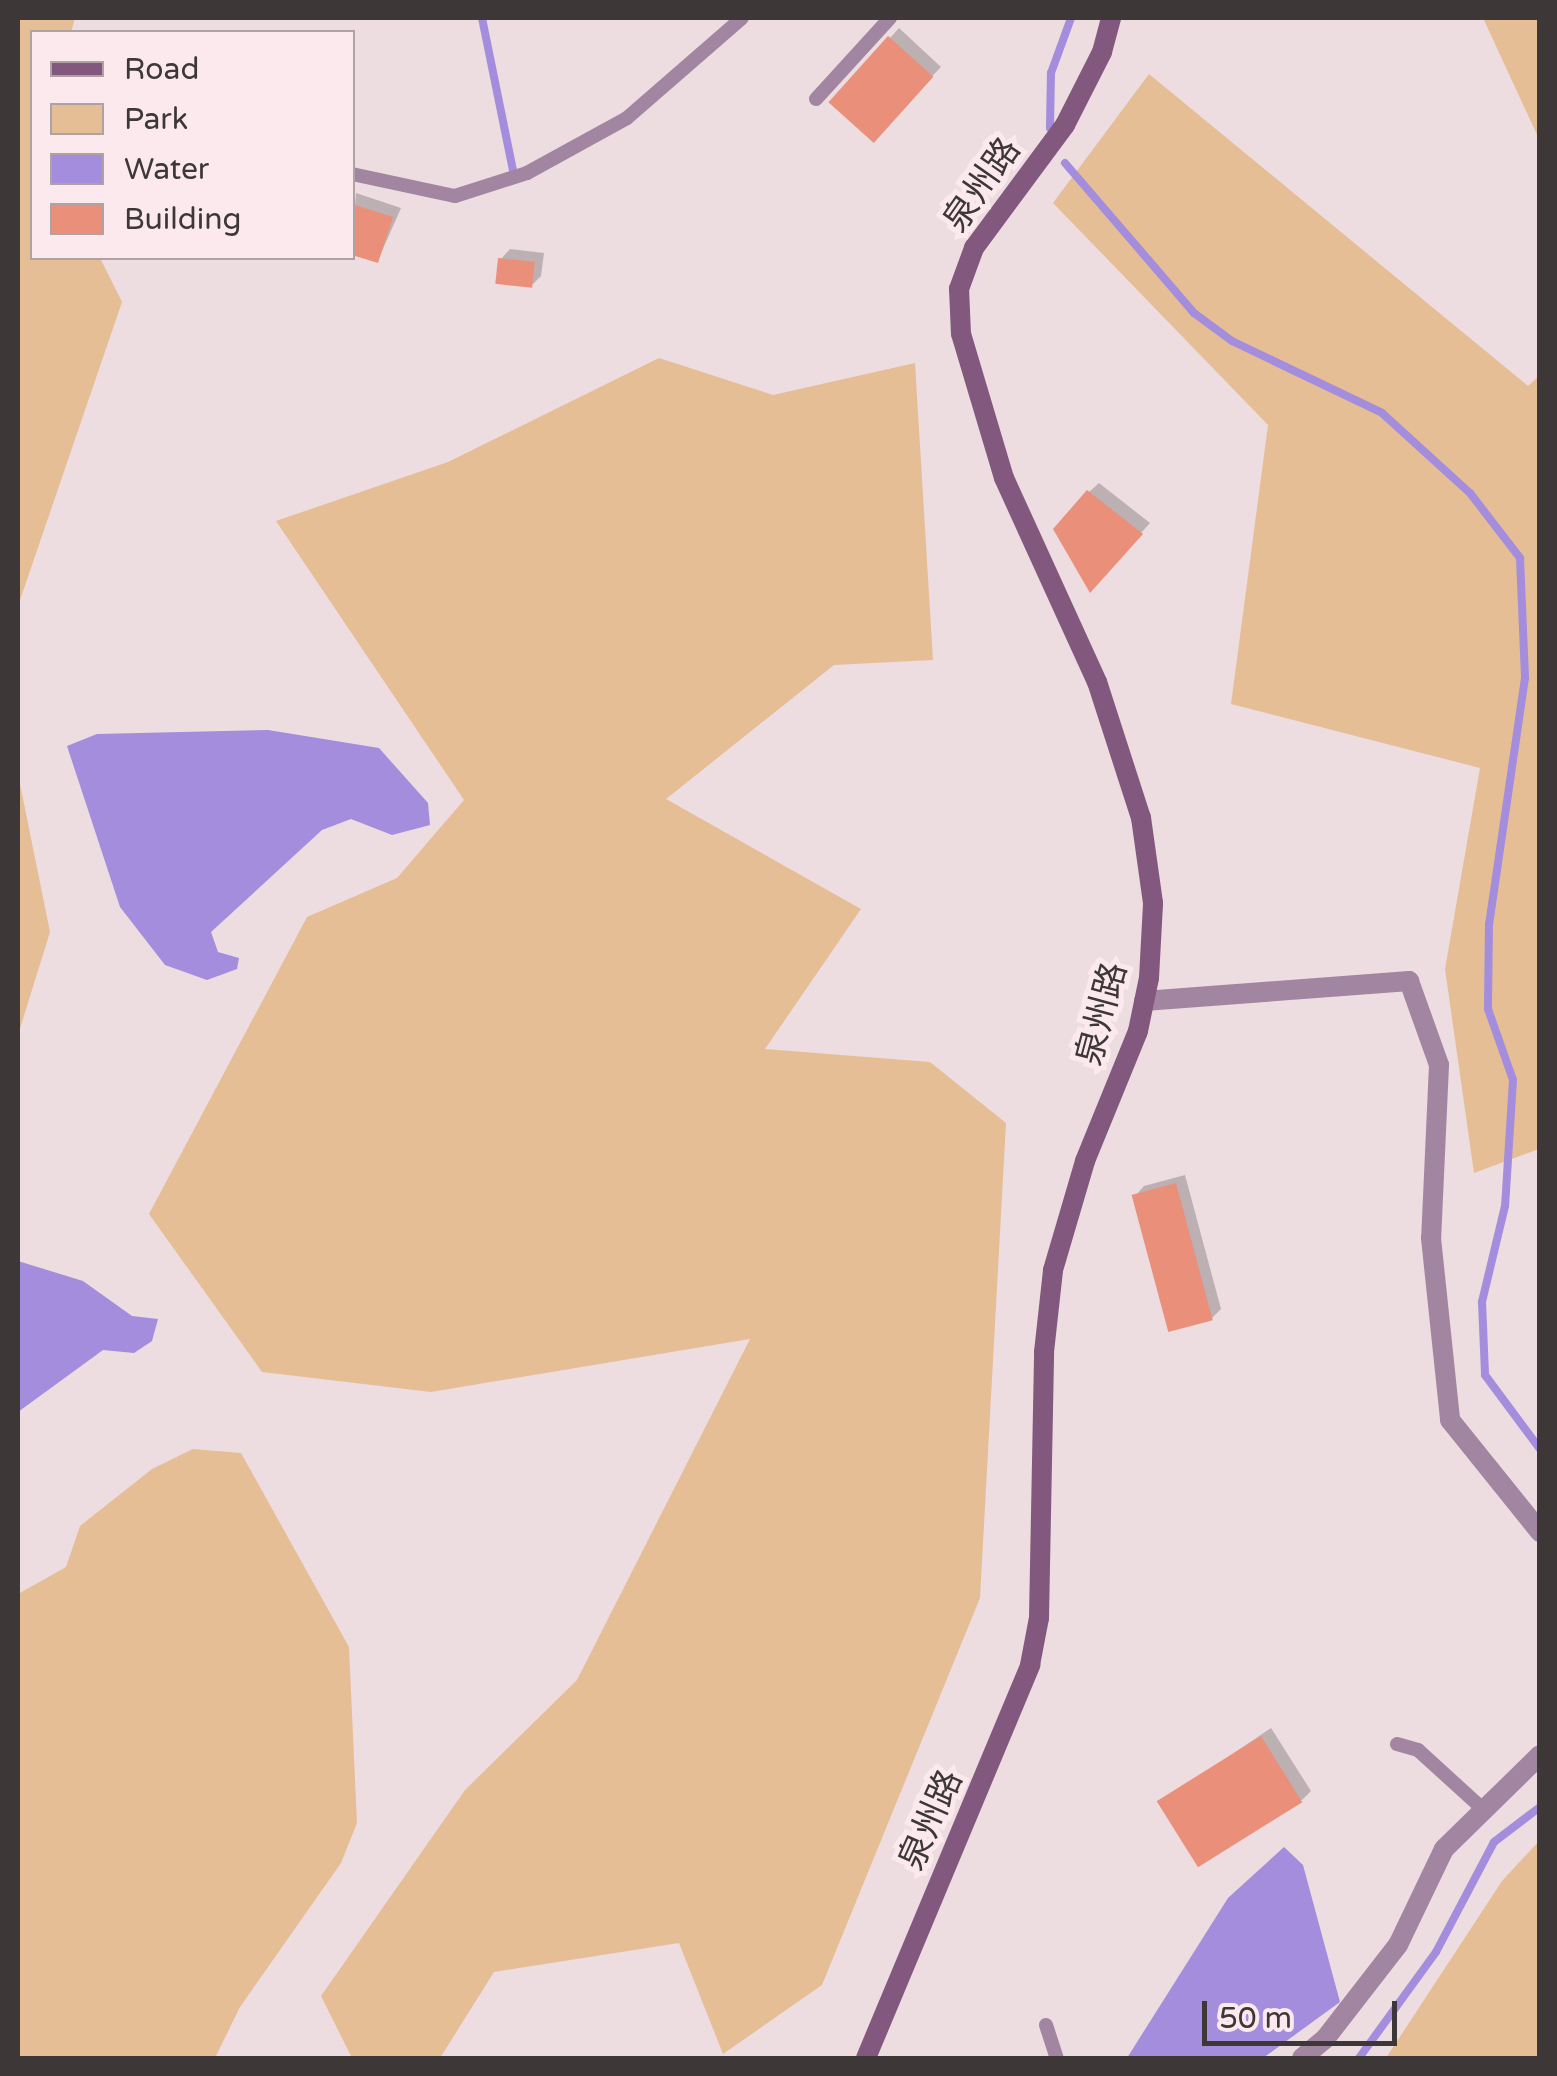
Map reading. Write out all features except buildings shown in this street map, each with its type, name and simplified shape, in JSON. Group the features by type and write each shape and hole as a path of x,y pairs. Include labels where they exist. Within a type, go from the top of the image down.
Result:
{"street":[{"name":"泉州路","path":"866,2058 1030,1665 1039,1618 1044,1352 1054,1270 1085,1160 1144,1000 1153,902 1142,818 1098,682 1004,478 961,334 960,289 974,248 1065,125 1102,52 1111,18"},
{"path":"1144,1000 1409,981 1438,1065 1431,1238 1450,1420 1540,1532"},
{"path":"1302,2058 1325,2039 1398,1945 1444,1849 1540,1754"}],"lane":[{"path":"355,175 454,196 527,173 626,118 742,18"},
{"path":"816,99 890,18"},
{"path":"1397,1744 1418,1750 1484,1810"},
{"path":"1046,2025 1057,2058"}],"green space":[{"path":"18,18 75,18 72,30 30,30 30,260 101,260 122,302 18,606"},
{"path":"1483,18 1539,18 1539,139"},
{"path":"1149,74 1528,386 1539,376 1539,1149 1474,1173 1445,969 1480,768 1231,704 1268,425 1053,203"},
{"path":"659,358 773,395 915,363 933,660 834,665 666,799 861,909 765,1049 930,1062 1006,1123 980,1598 822,1985 723,2054 679,1943 494,1972 440,2058 352,2058 321,1996 465,1790 577,1680 750,1339 431,1392 262,1372 149,1214 307,917 397,878 464,800 276,521 448,462"},
{"path":"18,774 50,932 18,1035"},
{"path":"193,1449 241,1453 349,1647 357,1823 341,1863 240,2007 215,2058 18,2058 18,1594 66,1567 80,1526 152,1469"},
{"path":"1539,1841 1539,2058 1386,2058 1502,1881"}],"water":[{"path":"268,730 379,748 428,803 430,825 392,835 351,819 322,830 211,932 218,952 239,958 237,969 207,980 165,965 120,907 67,746 97,734"},
{"path":"18,1261 83,1281 132,1316 158,1319 152,1341 134,1353 103,1350 18,1412"},
{"path":"1284,1847 1303,1865 1340,2002 1263,2058 1127,2058 1228,1898"}],"waterway":[{"path":"482,18 513,170"},
{"path":"1050,128 1051,73 1071,18"},
{"path":"1065,163 1194,313 1232,341 1382,413 1470,493 1520,558 1525,678 1489,924 1488,1009 1513,1080 1505,1206 1482,1302 1485,1375 1540,1449"},
{"path":"1359,2058 1436,1952 1494,1842 1540,1807"}]}
